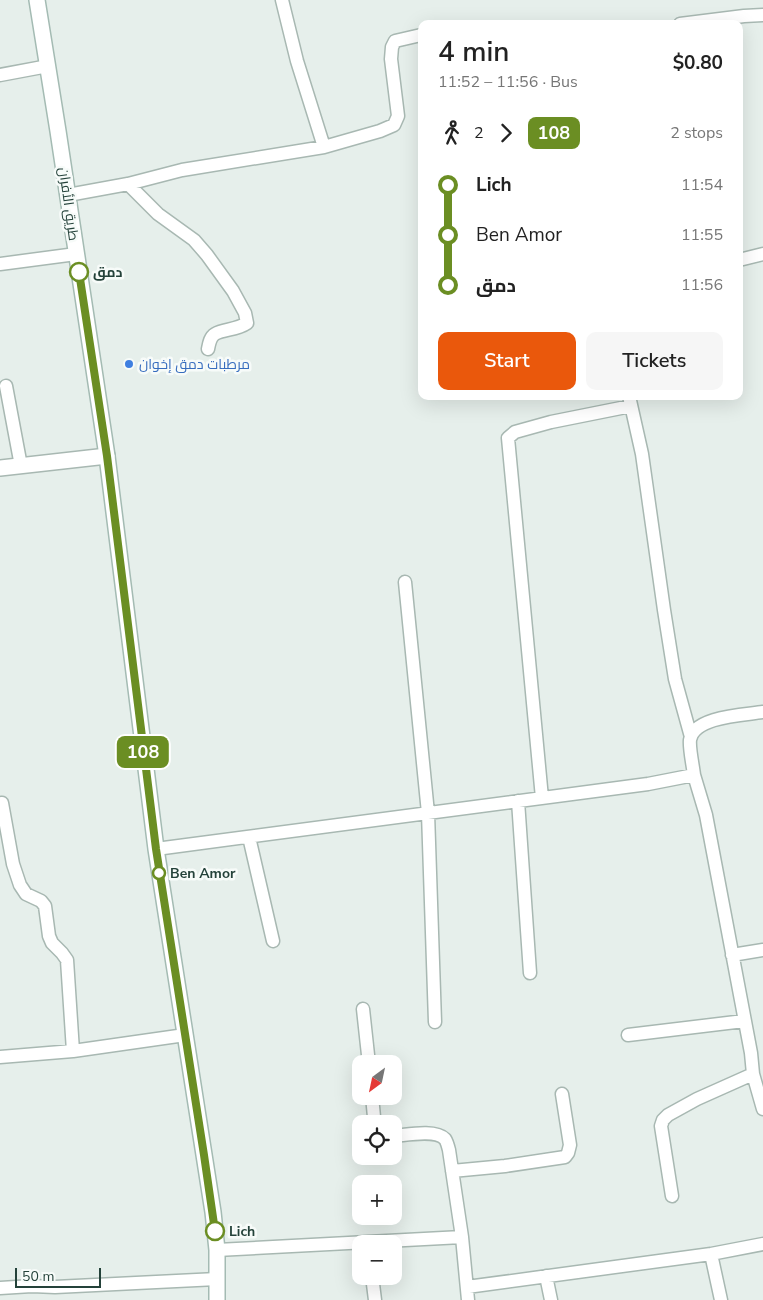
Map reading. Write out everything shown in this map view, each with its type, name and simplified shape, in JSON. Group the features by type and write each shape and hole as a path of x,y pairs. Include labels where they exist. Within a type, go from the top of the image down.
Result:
{"main road":[{"name":"طريق الأفران","path":"37,0 107,456 156,849 206,1165 217,1250 217,1300"},
{"path":"0,468 107,456"}],"street":[{"path":"282,0 297,61 324,147"},
{"path":"712,20 763,15"},
{"path":"68,195 128,184 182,170 324,147 380,131 394,125 398,116 391,60 392,47 395,41 418,36"},
{"path":"0,75 48,66"},
{"path":"128,184 158,214 194,240 208,255 233,291 245,313 247,323 243,326 214,334 210,338 208,349"},
{"path":"0,264 76,254"},
{"path":"743,259 763,254"},
{"path":"6,386 21,466"},
{"path":"542,798 508,438 515,432 630,401 642,454 664,610 676,679 691,737 690,746 694,775 706,815 752,1061 752,1074 762,1104"},
{"path":"405,582 428,813 435,1022"},
{"path":"691,737 703,724 718,719 763,712"},
{"path":"156,849 648,784 694,775"},
{"path":"518,801 530,973"},
{"path":"2,803 13,864 20,885 26,894 41,901 45,906 49,936 52,943 67,960 73,1051"},
{"path":"249,837 273,941"},
{"path":"732,955 763,950"},
{"path":"363,1009 368,1055"},
{"path":"628,1035 744,1020"},
{"path":"0,1057 73,1051 185,1035"},
{"path":"672,1196 661,1126 663,1120 668,1115 697,1099 752,1074"},
{"path":"452,1171 514,1165 565,1157 570,1145 562,1094"},
{"path":"402,1135 436,1134 446,1141 462,1237 467,1294 546,1276 711,1254 763,1244"},
{"path":"402,1241 462,1237"},
{"path":"217,1250 352,1244"},
{"path":"711,1254 721,1300"},
{"path":"546,1276 551,1300"},
{"path":"0,1288 217,1279"},
{"path":"373,1285 375,1300"}],"bus line":[{"name":"108","path":"79,272 107,456 156,849 215,1231"}],"place":[{"name":"دمق","path":"79,272"},
{"name":"مرطبات دمق إخوان","path":"129,364"},
{"name":"Ben Amor","path":"159,873"},
{"name":"Lich","path":"215,1231"}]}
